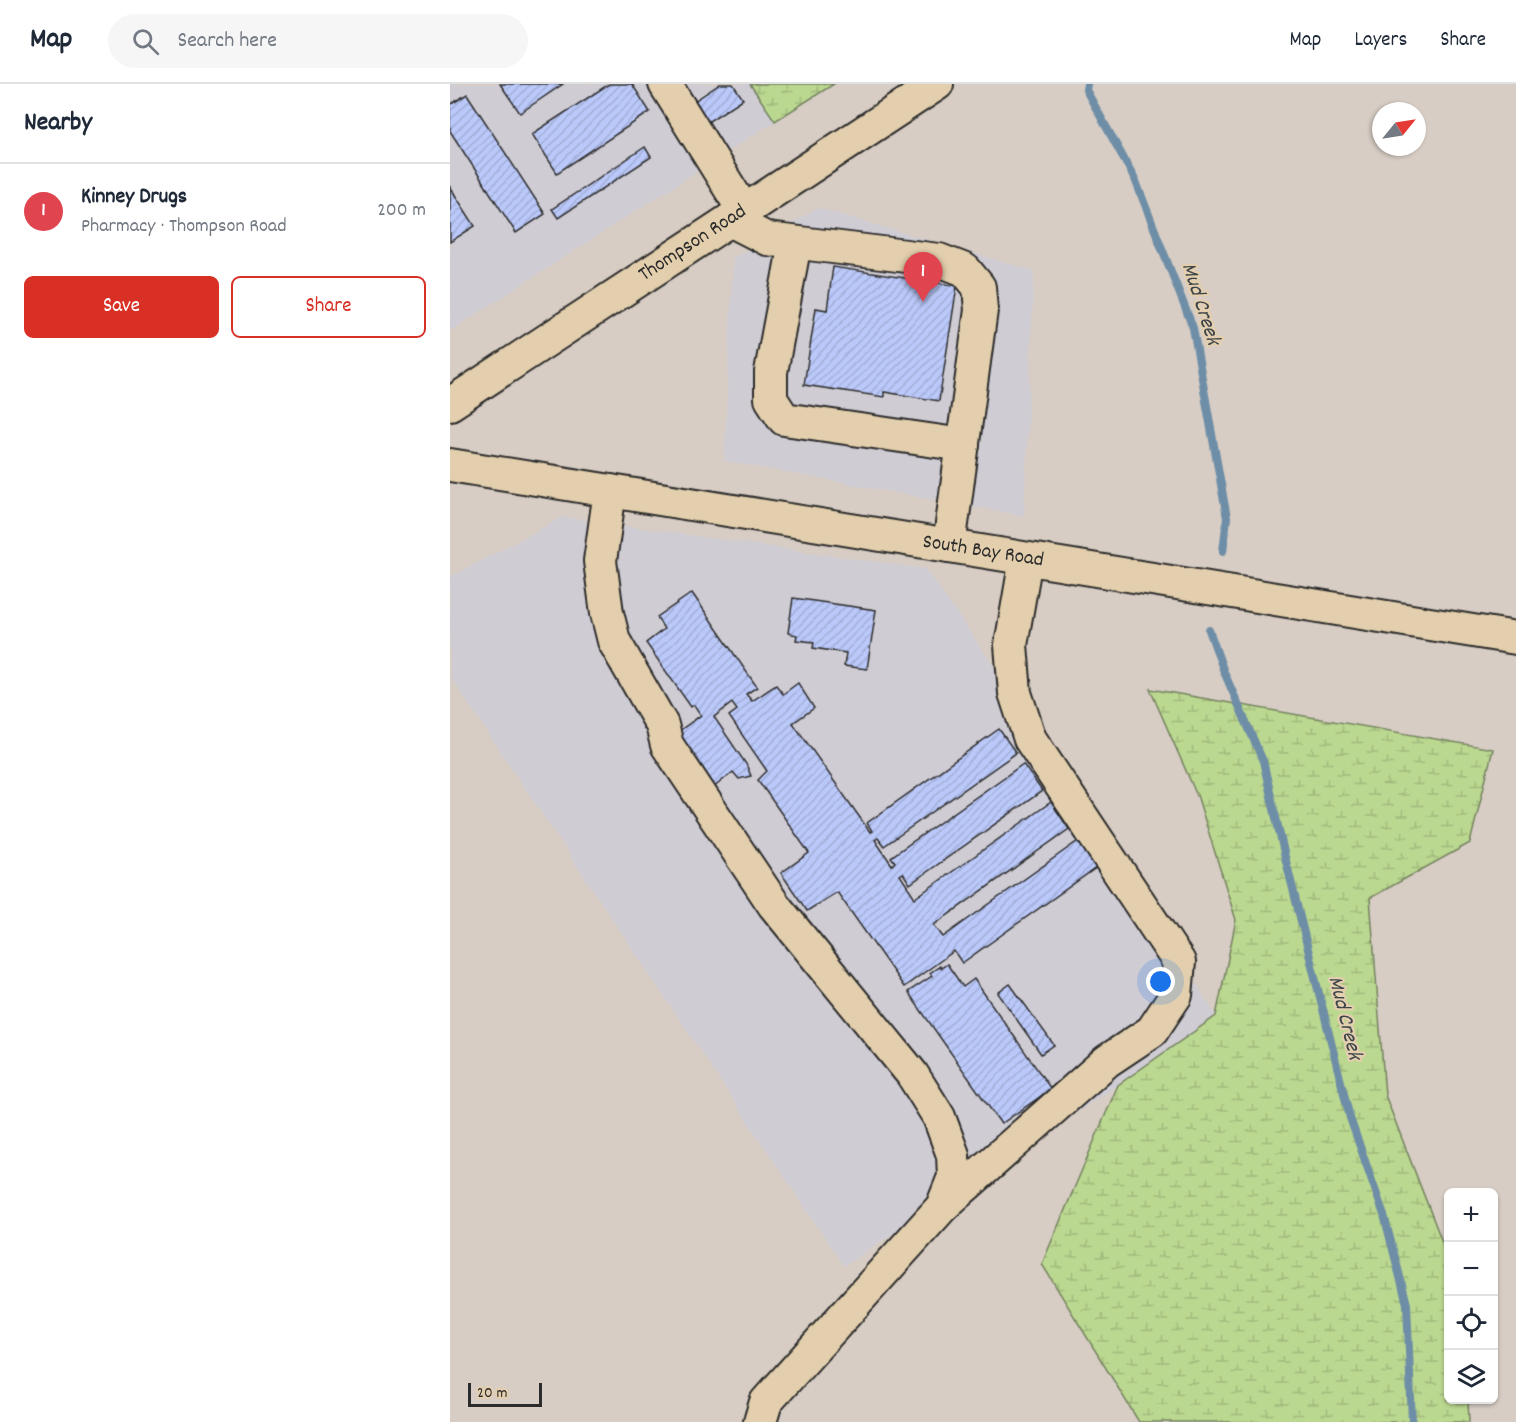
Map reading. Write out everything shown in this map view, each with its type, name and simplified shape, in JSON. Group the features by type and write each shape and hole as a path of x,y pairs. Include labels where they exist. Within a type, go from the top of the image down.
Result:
{"street":[{"path":"665,84 737,216 767,239 939,260 965,270 979,287 981,310 949,546"},
{"name":"Thompson Road","path":"450,404 937,84"},
{"path":"795,243 771,372 771,399 784,419 963,445"},
{"name":"South Bay Road","path":"450,465 1516,638"},
{"path":"610,491 600,561 607,613 614,640 662,725 667,745 767,895 912,1074 939,1117 953,1155 954,1177 942,1207"},
{"path":"760,1422 766,1402 942,1207 1107,1061 1152,1031 1176,995 1179,962 1030,739 1015,693 1011,645 1026,559"}],"shaded area":[{"path":"450,84 750,84 775,121 450,331"},
{"path":"818,208 1034,271 1024,516 724,461 733,258"},
{"path":"563,517 926,569 1063,766 1216,1016 1118,1085 844,1266 450,676 450,577"}],"green space":[{"path":"750,84 834,84 775,121"},
{"path":"1150,689 1493,749 1470,843 1370,898 1385,1095 1444,1247 1444,1404 1468,1404 1469,1422 1139,1422 1042,1264 1118,1085 1216,1016 1236,920 1198,798"}],"building":[{"path":"500,84 563,84 520,113"},
{"path":"609,84 632,84 650,112 557,173 532,134"},
{"path":"720,84 733,84 743,99 703,125 690,104"},
{"path":"467,94 545,214 516,233 450,131 450,105"},
{"path":"645,147 651,157 558,218 552,209"},
{"path":"450,187 475,226 450,242"},
{"path":"913,266 929,268 927,281 957,286 939,401 884,392 884,397 804,385 816,308 827,310 833,267 911,279"},
{"path":"692,593 757,687 746,694 752,701 776,685 783,694 798,683 814,708 793,723 870,832 872,831 867,823 999,729 1016,753 884,846 878,838 875,840 892,865 895,862 891,857 1023,764 1042,791 910,884 903,873 900,875 915,898 1051,802 1069,829 934,925 943,937 1078,841 1097,867 962,963 954,951 904,987 837,892 807,911 781,873 809,853 758,780 767,771 729,716 737,710 732,703 714,717 746,764 751,776 739,779 733,772 713,788 675,734 701,715 694,705 691,707 646,643 664,629 657,617"},
{"path":"793,598 876,610 867,669 844,666 846,653 813,648 814,642 796,640 797,635 788,633"},
{"path":"947,964 963,987 974,979 1051,1089 1001,1124 908,992 932,976 930,973"},
{"path":"1010,984 1054,1045 1041,1054 998,993"}],"waterway":[{"name":"Mud Creek","path":"1087,84 1086,90 1135,179 1193,328 1227,518 1223,551"},
{"name":"Mud Creek","path":"1209,630 1224,672 1263,761 1350,1118 1384,1215 1407,1304 1412,1422"}],"place":[{"name":"Kinney Drugs","path":"923,302"}]}
